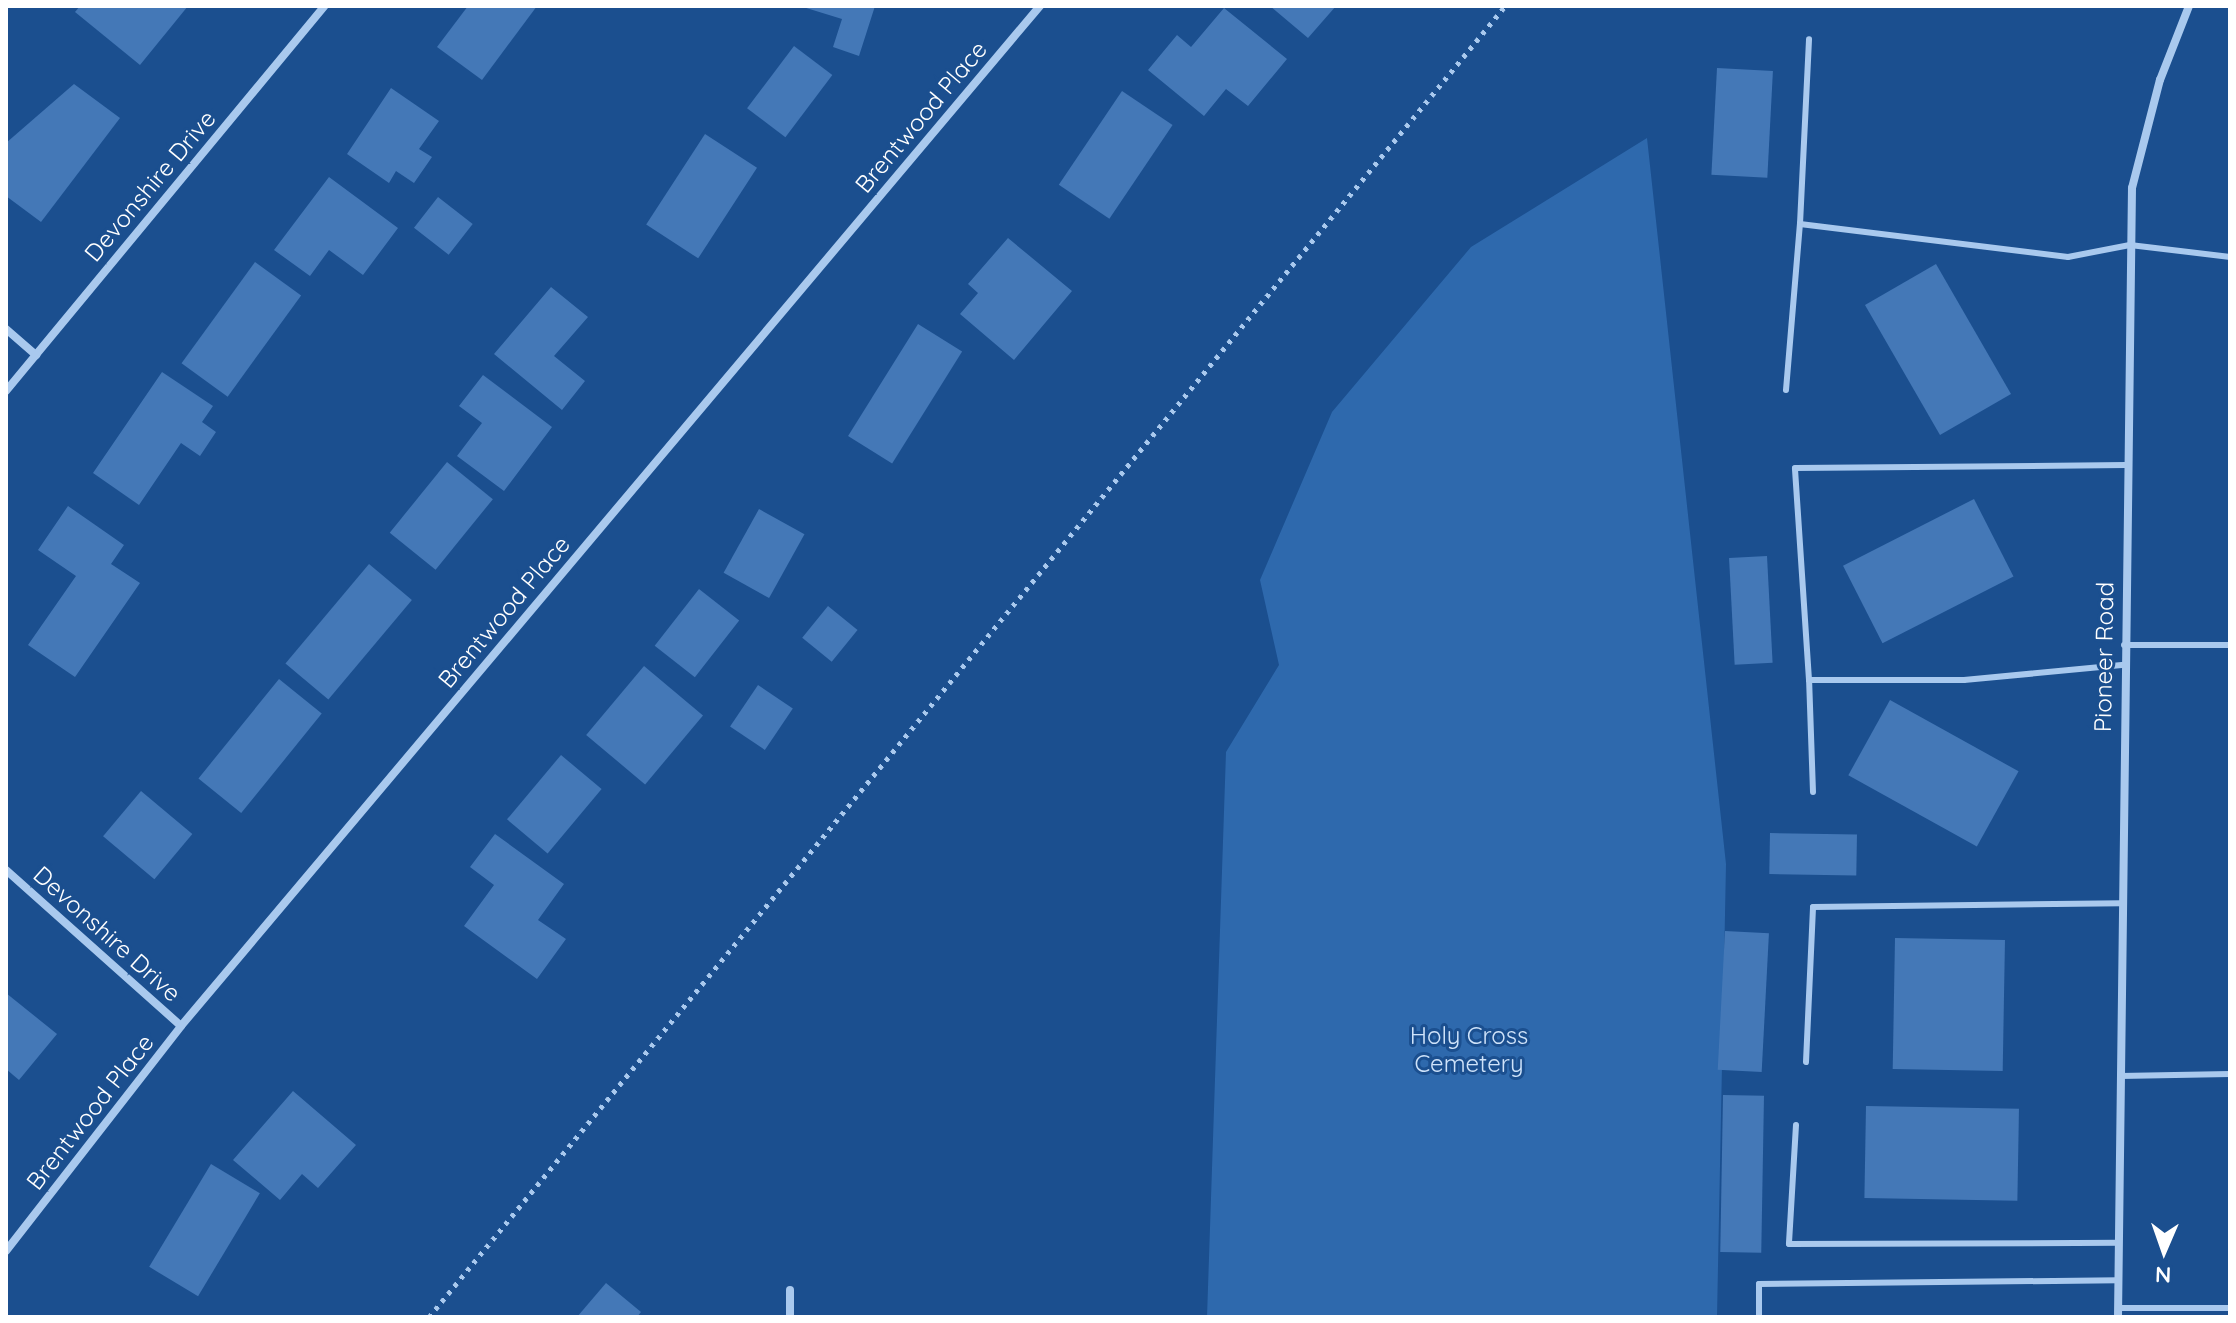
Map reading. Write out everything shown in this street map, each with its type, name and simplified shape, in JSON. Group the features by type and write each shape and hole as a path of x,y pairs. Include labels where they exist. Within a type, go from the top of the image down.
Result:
{"street":[{"name":"Devonshire Drive","path":"6,391 325,6"},
{"name":"Brentwood Place","path":"6,1251 181,1026 1040,6"},
{"name":"Pioneer Road","path":"2118,1313 2126,465 2132,188 2160,80 2189,6"},
{"path":"6,329 36,355"},
{"name":"Devonshire Drive","path":"6,870 181,1026"},
{"path":"790,1290 790,1317"}],"lane":[{"path":"1786,390 1800,224 1809,39"},
{"path":"1800,224 2068,257 2130,245 2230,257"},
{"path":"1813,792 1795,468 2126,465"},
{"path":"2124,645 2230,645"},
{"path":"1809,680 1964,680 2124,665"},
{"path":"1806,1062 1813,907 2122,903"},
{"path":"2120,1076 2230,1074"},
{"path":"1796,1125 1789,1244 2119,1243"},
{"path":"1759,1317 1759,1284 2118,1280"},
{"path":"2118,1313 2230,1308"}],"path":[{"path":"429,1317 1505,6"}],"green space":[{"name":"Holy Cross Cemetery","path":"1647,138 1726,864 1717,1317 1207,1317 1226,752 1279,665 1260,580 1332,412 1471,247"}],"building":[{"path":"80,6 188,6 140,65 75,12"},
{"path":"468,6 537,6 482,80 437,47"},
{"path":"875,6 859,56 833,47 842,19 803,7"},
{"path":"1270,6 1336,6 1308,38"},
{"path":"1224,8 1287,59 1248,106 1226,89 1204,116 1148,70 1177,35 1191,47"},
{"path":"794,46 832,75 785,137 747,108"},
{"path":"1717,68 1773,71 1767,178 1711,175"},
{"path":"74,84 120,118 41,222 6,196 6,143"},
{"path":"391,88 439,121 419,149 432,157 414,183 396,171 389,183 347,154"},
{"path":"1122,91 1173,125 1109,219 1059,185"},
{"path":"705,134 757,168 698,258 646,225"},
{"path":"329,177 398,228 363,275 329,250 310,276 274,250"},
{"path":"438,197 473,224 449,255 414,228"},
{"path":"1008,238 1072,291 1014,360 960,314 978,293 968,284"},
{"path":"255,262 301,296 228,397 182,363"},
{"path":"1936,264 2011,394 1940,435 1865,305"},
{"path":"551,287 588,317 554,356 585,381 562,410 494,354"},
{"path":"918,324 962,352 892,463 848,436"},
{"path":"162,372 213,406 202,422 216,432 200,456 181,443 139,505 93,473"},
{"path":"483,375 552,427 504,491 457,456 482,423 459,406"},
{"path":"447,462 493,499 436,570 390,533"},
{"path":"1974,499 2013,577 1883,643 1843,566"},
{"path":"68,506 124,545 111,564 140,583 75,677 28,645 76,576 38,550"},
{"path":"759,509 804,534 769,598 724,573"},
{"path":"1767,556 1773,663 1735,665 1729,558"},
{"path":"369,564 412,600 328,700 285,664"},
{"path":"699,589 739,620 695,677 655,646"},
{"path":"828,606 858,630 832,662 802,638"},
{"path":"644,666 703,715 645,784 586,735"},
{"path":"279,679 322,714 241,813 198,778"},
{"path":"758,685 793,708 765,750 730,726"},
{"path":"1890,700 2019,771 1977,846 1848,775"},
{"path":"561,755 602,789 548,853 507,819"},
{"path":"141,791 192,834 154,879 103,836"},
{"path":"1770,833 1857,835 1856,876 1769,874"},
{"path":"495,834 564,884 538,920 566,939 537,979 464,926 494,885 470,867"},
{"path":"1725,931 1769,933 1762,1072 1718,1070"},
{"path":"1895,938 2005,940 2003,1071 1893,1069"},
{"path":"6,993 57,1034 19,1080 6,1069"},
{"path":"293,1091 356,1145 318,1188 302,1174 280,1200 233,1160"},
{"path":"1723,1095 1764,1096 1761,1253 1720,1252"},
{"path":"1866,1106 2019,1109 2017,1201 1864,1198"},
{"path":"211,1164 260,1193 198,1296 149,1267"},
{"path":"606,1283 641,1312 637,1317 577,1317"}]}
